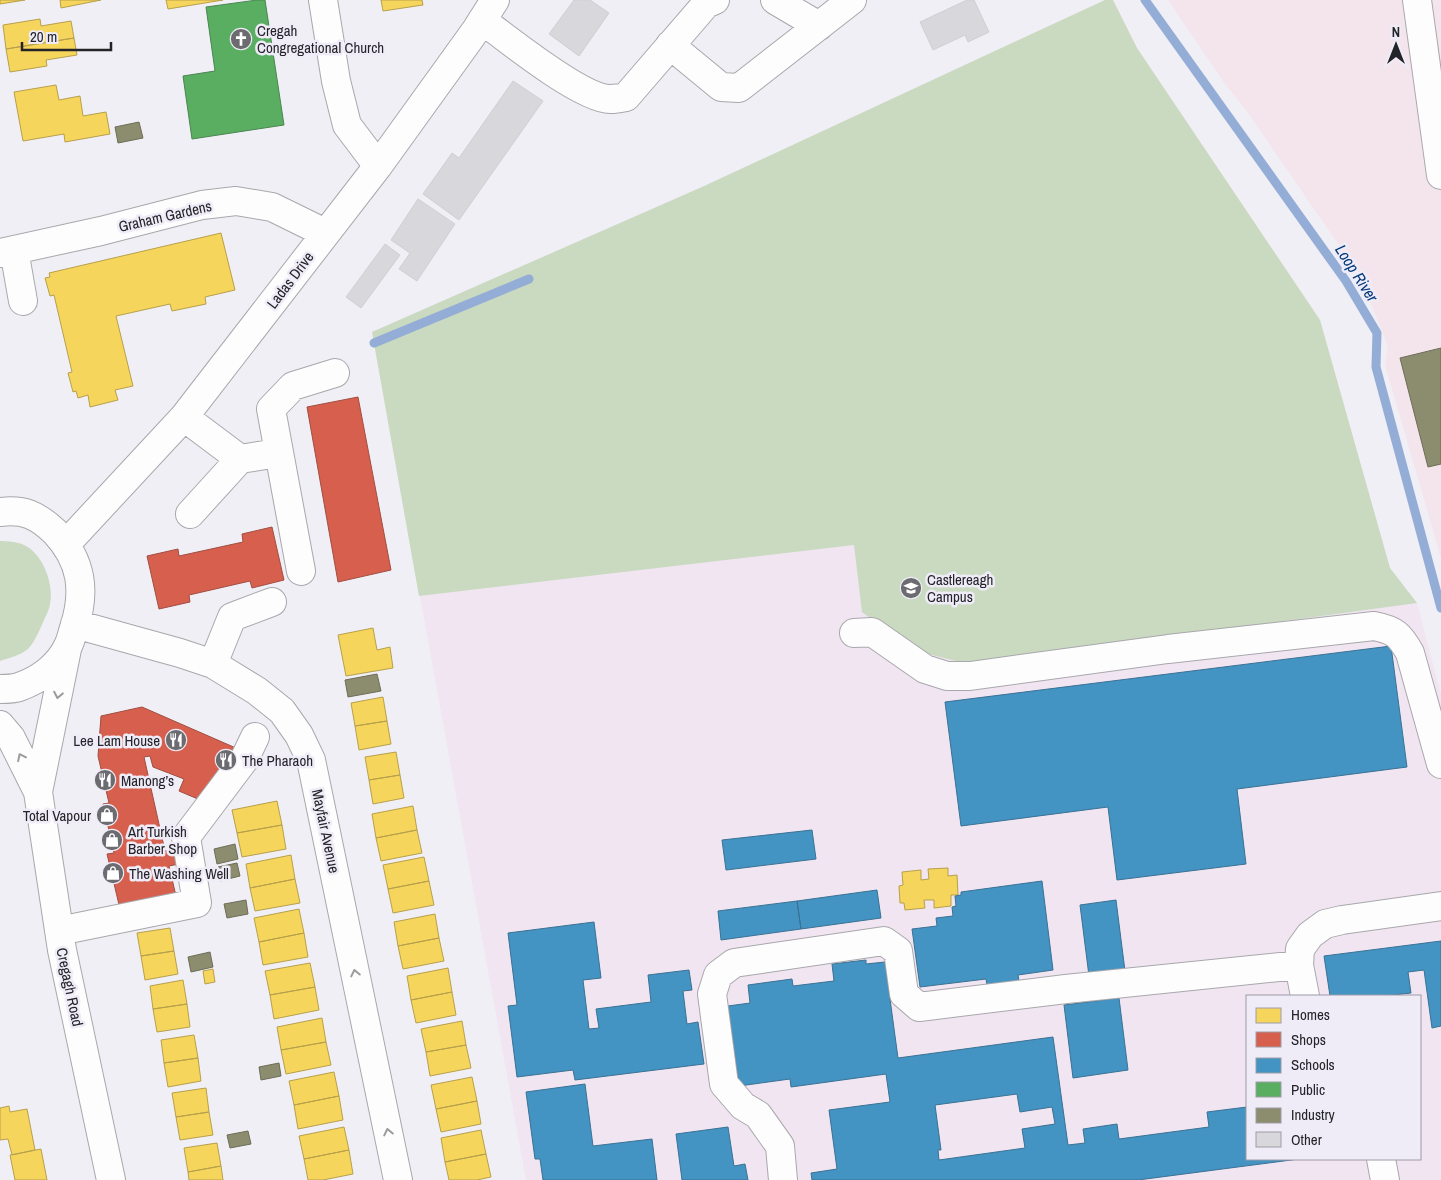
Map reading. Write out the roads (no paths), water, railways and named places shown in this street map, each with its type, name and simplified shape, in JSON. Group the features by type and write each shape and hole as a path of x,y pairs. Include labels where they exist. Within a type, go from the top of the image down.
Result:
{"street":[{"path":"323,0 336,81 347,125 378,166"},
{"path":"775,0 819,26"},
{"path":"670,45 721,87 739,88 852,0"},
{"path":"1417,0 1441,175"},
{"path":"489,10 539,63 588,92 609,99 626,97 707,1"},
{"name":"Ladas Drive","path":"66,544 184,417 378,166 489,10"},
{"name":"Graham Gardens","path":"7,251 101,231 202,205 236,201 272,207 325,233"},
{"path":"7,251 22,301"},
{"path":"301,572 271,409 293,386 335,374"},
{"path":"184,417 240,458"},
{"path":"190,514 240,458 278,453"},
{"path":"5,505 31,514 48,526 66,544"},
{"name":"Cregagh Road","path":"38,792 71,636 82,599 77,570 66,544"},
{"path":"213,664 232,617 272,602"},
{"path":"854,633 872,632 925,670 946,676 970,676 1168,649 1374,626 1389,629 1402,638 1410,653 1441,764"},
{"path":"0,689 17,688 39,677 53,667 71,636"},
{"name":"Mayfair Avenue","path":"71,636 180,652 213,664 257,691 282,711 299,735 311,760 398,1180"},
{"name":"Cregagh Road","path":"0,725 11,738 38,792 59,931 111,1180"},
{"path":"59,931 197,903 186,837 244,760 255,737"},
{"path":"1305,995 1299,965 1300,950 1310,935 1325,924 1441,906"},
{"path":"783,1180 780,1146 758,1115 742,1106 724,1084 712,994 718,975 734,963 884,941 898,951 904,994 919,1007 1066,989 1299,965"},
{"path":"1381,1160 1385,1180"}],"waterway":[{"name":"Loop River","path":"1145,0 1346,281 1377,333 1376,367 1441,608"},
{"path":"374,343 529,279"}],"place":[{"name":"Cregah Congregational Church","path":"241,39"},
{"name":"Castlereagh Campus","path":"911,588"},
{"name":"Lee Lam House","path":"176,740"},
{"name":"The Pharaoh","path":"226,760"},
{"name":"Manong’s","path":"105,780"},
{"name":"Total Vapour","path":"107,815"},
{"name":"Art Turkish Barber Shop","path":"112,840"},
{"name":"The Washing Well","path":"113,873"}]}
